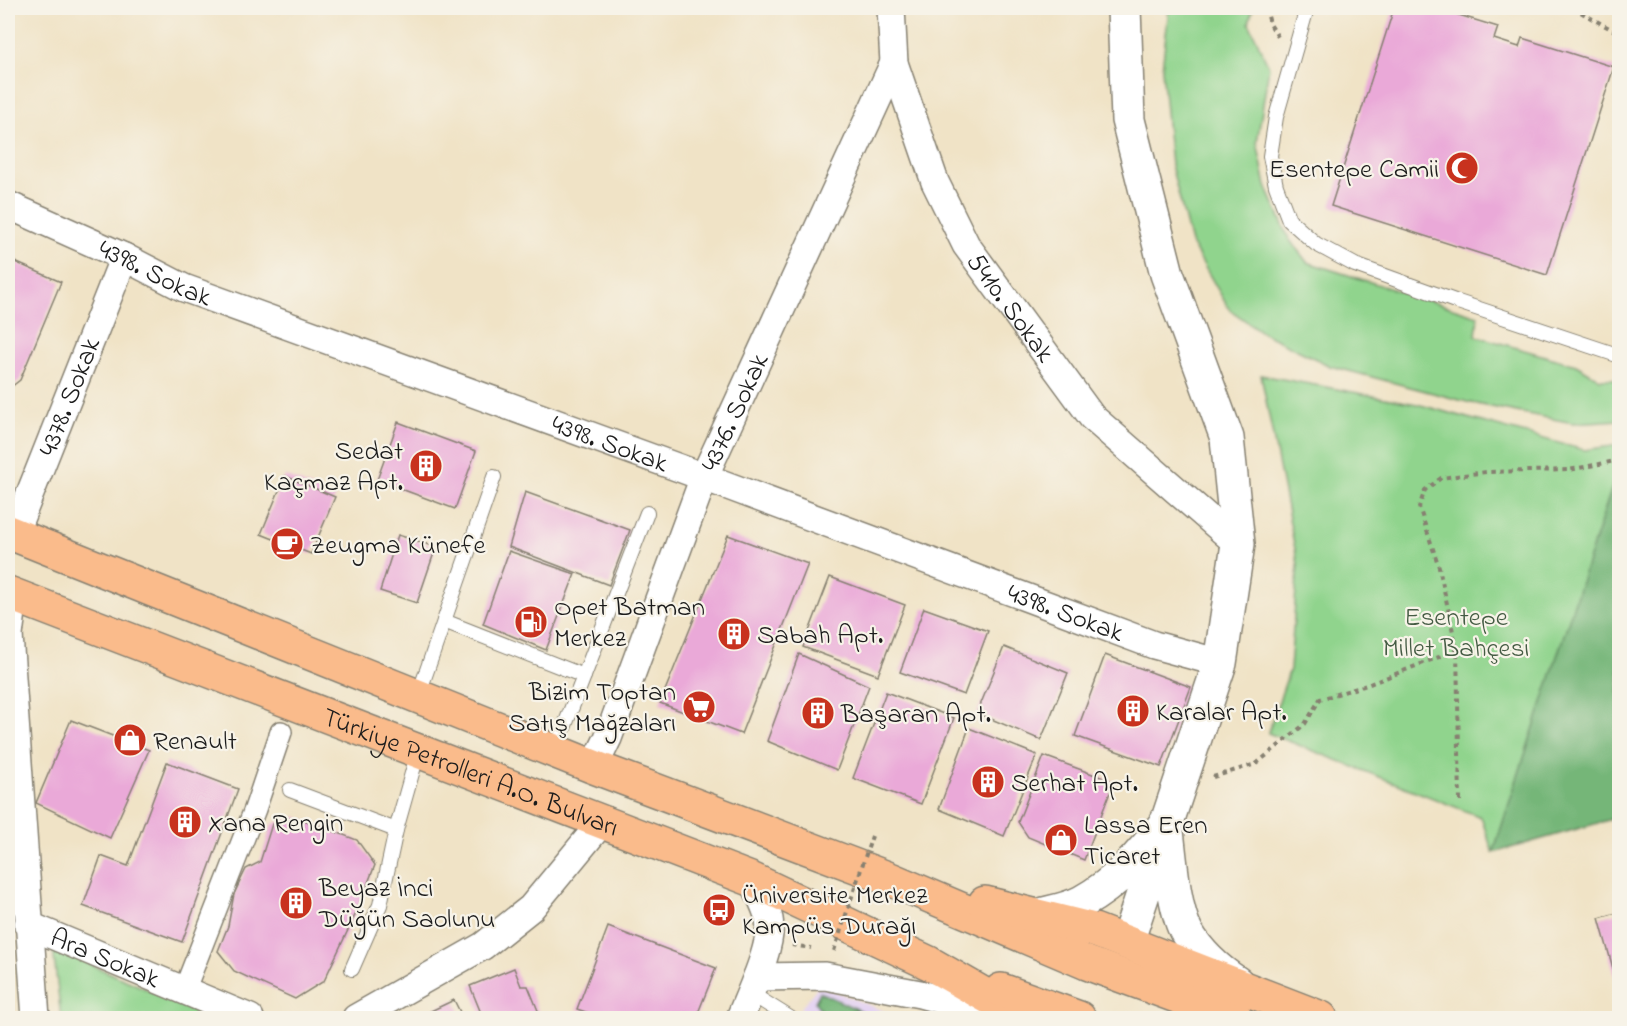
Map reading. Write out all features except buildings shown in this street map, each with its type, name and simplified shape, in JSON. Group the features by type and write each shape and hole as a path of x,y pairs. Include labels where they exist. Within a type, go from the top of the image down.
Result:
{"highway":[{"name":"Türkiye Petrolleri A.O. Bulvarı","path":"11,533 594,767 890,879 1086,963 1242,1004 1321,1018"},
{"name":"Türkiye Petrolleri A.O. Bulvarı","path":"11,594 753,880 929,963 1025,1018"},
{"name":"Türkiye Petrolleri A.O. Bulvarı","path":"890,879 1094,930 1127,942 1242,1004"},
{"name":"Türkiye Petrolleri A.O. Bulvarı","path":"929,963 1079,1018"}],"street":[{"name":"5410. Sokak","path":"891,8 894,63 935,182 966,245 1092,417 1238,544"},
{"path":"1124,8 1128,120 1167,274 1227,438 1238,544 1220,663 1127,942"},
{"name":"4376. Sokak","path":"594,767 608,738 704,477 894,63"},
{"name":"4398. Sokak","path":"8,205 124,257 184,288 704,477 1154,645 1220,663"},
{"name":"4378. Sokak","path":"11,533 124,257"},
{"path":"11,594 9,635 28,925 19,965 36,1018"},
{"path":"184,991 255,809 281,732"},
{"path":"356,1018 483,946 531,908 602,822"},
{"path":"1037,916 1080,903 1111,882 1140,856 1166,823"},
{"path":"1166,823 1176,897 1186,932 1203,955 1223,974 1242,1004"},
{"path":"740,1018 768,942 770,921 753,880"},
{"name":"Ara Sokak","path":"28,925 250,1018"},
{"path":"754,985 825,976 920,994 1008,1018"}],"lane":[{"path":"1307,8 1276,117 1270,156 1276,186 1289,220 1316,244 1355,265 1620,356"},
{"path":"418,696 494,477"},
{"path":"555,751 647,513"},
{"path":"444,621 584,675"},
{"path":"352,969 380,905 396,830 418,752"},
{"path":"290,790 396,830"},
{"path":"754,985 790,1018"}],"path":[{"path":"1573,8 1620,34"},
{"path":"1460,801 1457,650 1439,567 1419,507 1425,490 1441,478 1486,472 1569,470 1620,460"},
{"path":"1177,788 1256,764 1305,724 1320,699 1367,685 1457,650"},
{"path":"826,950 834,951 872,836"},
{"path":"768,942 818,949"}],"shaded area":[{"path":"819,985 901,1018 793,1018"}],"green space":[{"path":"1169,8 1253,8 1249,23 1269,67 1257,142 1266,186 1289,239 1307,262 1478,316 1476,336 1576,365 1600,379 1619,379 1619,420 1573,423 1471,403 1330,366 1263,333 1229,309 1191,243 1171,165 1162,69"},
{"name":"Esentepe Millet Bahçesi","path":"1261,375 1417,404 1584,450 1619,445 1619,817 1493,853 1481,817 1268,733 1290,669 1298,564"},
{"path":"1619,476 1619,817 1493,853 1615,478"},
{"path":"53,948 212,1018 61,1018"},
{"path":"820,992 875,1018 826,1018 815,1002"}],"place":[{"name":"Esentepe Camii","path":"1462,168"},
{"name":"Sedat Kaçmaz Apt.","path":"426,466"},
{"name":"Zeugma Künefe","path":"287,544"},
{"name":"Opet Batman Merkez","path":"531,622"},
{"name":"Sabah Apt.","path":"734,634"},
{"name":"Bizim Toptan Satış Mağzaları","path":"699,707"},
{"name":"Karalar Apt.","path":"1133,711"},
{"name":"Başaran Apt.","path":"818,713"},
{"name":"Renault","path":"130,740"},
{"name":"Serhat Apt.","path":"988,782"},
{"name":"Xana Rengin","path":"185,822"},
{"name":"Lassa Eren Ticaret","path":"1061,840"},
{"name":"Beyaz İnci Düğün Saolunu","path":"296,903"},
{"name":"Üniversite Merkez Kampüs Durağı","path":"719,910"}]}
